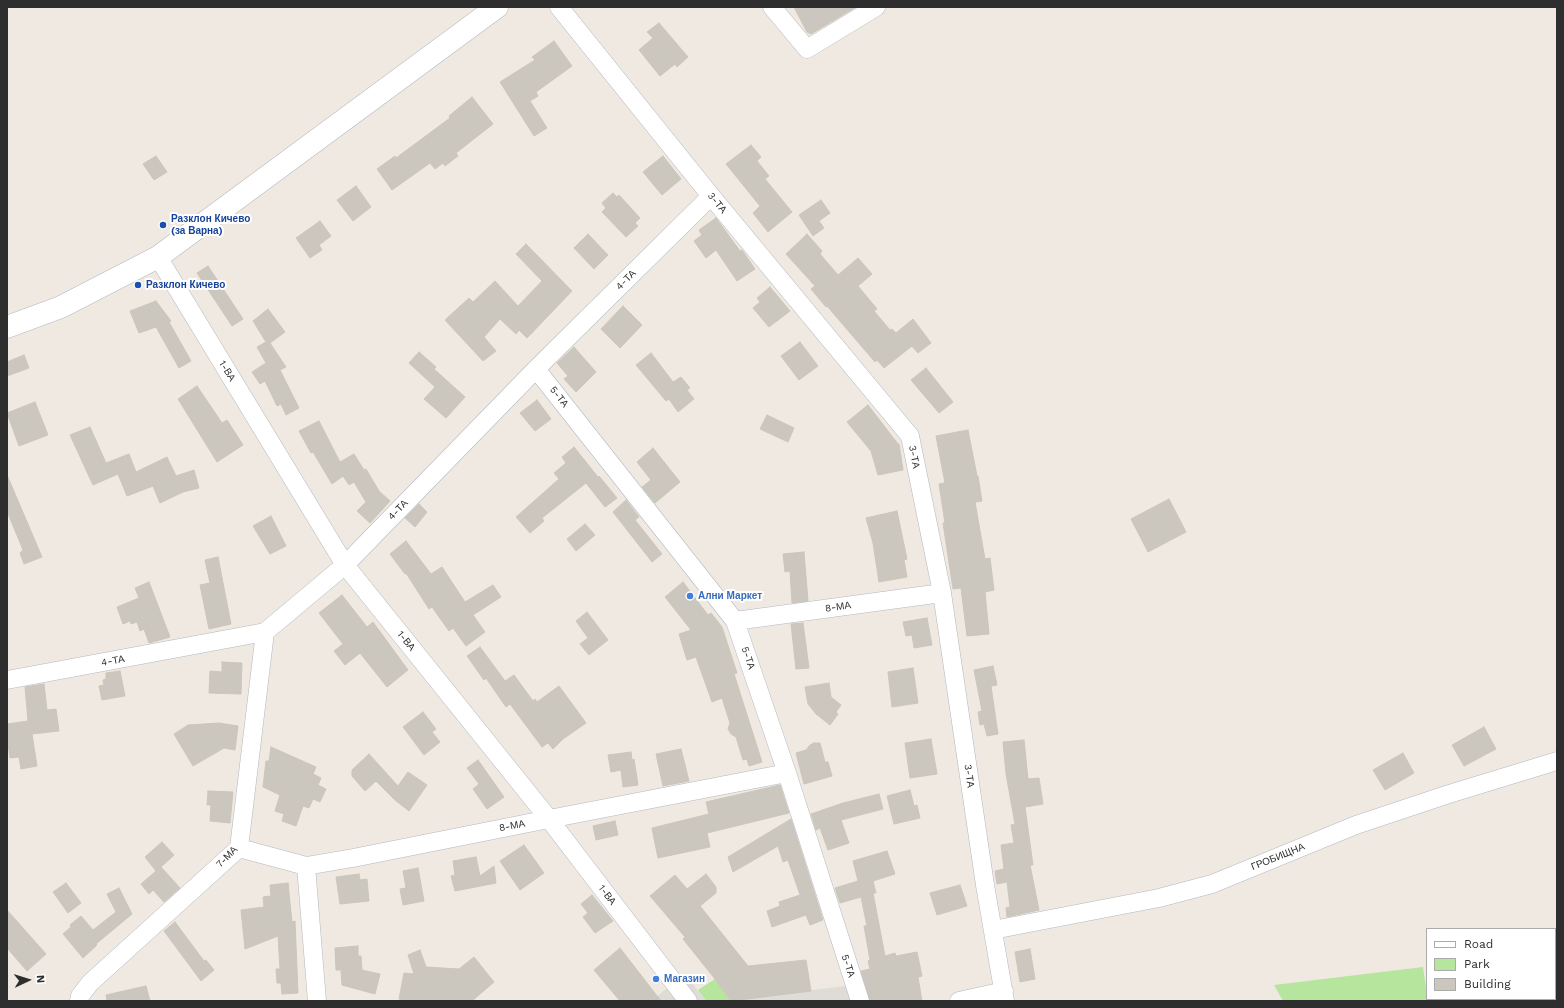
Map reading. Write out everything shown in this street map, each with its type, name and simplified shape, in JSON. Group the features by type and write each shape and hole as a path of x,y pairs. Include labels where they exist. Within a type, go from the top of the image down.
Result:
{"street":[{"path":"7,327 61,307 158,257 497,7"},
{"path":"772,7 807,49 876,7"},
{"name":"3-ТА","path":"564,9 711,196 910,436 942,592 1004,996"},
{"name":"4-ТА","path":"7,680 265,632 345,566 536,369 711,196"},
{"name":"1-ВА","path":"158,257 345,566 549,818 688,1001"},
{"name":"5-ТА","path":"536,369 735,621 787,773 860,1001"},
{"name":"8-МА","path":"735,621 942,592"},
{"name":"7-МА","path":"79,1001 80,996 90,983 239,848 265,632"},
{"name":"ГРОБИЩНА","path":"993,930 1159,898 1212,884 1356,825 1449,794 1557,761"},
{"name":"8-МА","path":"239,848 306,866 787,773"},
{"path":"306,866 317,1001"},
{"path":"959,1001 1004,996"}],"green space":[{"path":"1423,967 1426,1000 1428,1001 1283,1001 1274,985"},
{"path":"715,979 731,1001 706,1001 698,990"},
{"path":"747,998 747,1001 731,1001"}],"shaded area":[{"path":"685,974 706,1001 651,1001"},
{"path":"854,985 860,1001 730,1001 755,997"}],"building":[{"path":"794,7 856,7 811,34 807,32"},
{"path":"659,23 688,57 677,67 675,64 660,76 639,50 653,38 647,32"},
{"path":"554,41 572,66 536,92 538,96 530,101 547,128 534,136 500,82 535,60 532,57"},
{"path":"472,97 493,124 456,153 458,156 445,166 443,163 435,169 430,163 392,190 377,169 395,156 396,158 450,118 449,116"},
{"path":"751,145 761,157 757,161 769,176 765,179 792,212 768,232 753,213 760,206 726,164"},
{"path":"156,156 167,172 154,180 143,164"},
{"path":"663,156 681,179 662,195 643,172"},
{"path":"356,186 371,207 353,221 337,200"},
{"path":"613,193 617,197 619,195 640,218 635,223 638,226 626,237 602,212 606,208 602,203"},
{"path":"821,200 830,213 819,221 824,228 813,236 799,215"},
{"path":"716,218 740,251 742,250 755,269 737,281 716,250 706,258 694,241 702,235 699,230"},
{"path":"320,221 331,236 319,245 322,250 310,258 296,238"},
{"path":"588,234 608,255 594,269 574,248"},
{"path":"807,234 822,251 820,254 838,275 858,258 872,274 858,286 877,309 874,311 890,330 892,329 896,333 913,319 931,343 918,353 912,346 884,368 877,360 875,362 811,289 815,286 786,254"},
{"path":"526,244 572,291 527,338 519,330 516,334 500,319 484,337 496,351 483,361 445,320 469,298 473,302 495,281 518,306 542,281 516,254"},
{"path":"208,266 243,319 232,326 197,273"},
{"path":"770,287 790,311 769,327 753,308 760,302 757,298"},
{"path":"156,301 171,321 169,322 191,361 179,368 156,327 139,333 130,311"},
{"path":"623,306 642,325 620,348 601,329"},
{"path":"268,309 285,332 270,343 286,367 280,370 299,408 286,415 281,404 277,406 265,381 260,384 252,372 266,363 257,347 266,342 253,321"},
{"path":"800,342 818,366 799,380 781,356"},
{"path":"574,347 596,372 576,392 564,379 568,376 557,363"},
{"path":"419,352 436,367 434,369 465,397 446,418 424,399 435,387 409,363"},
{"path":"651,353 673,382 681,377 690,388 687,390 694,399 678,412 669,399 666,401 636,365"},
{"path":"24,355 29,368 7,376 7,362"},
{"path":"926,368 953,402 939,413 911,380"},
{"path":"197,386 222,423 227,420 243,445 217,462 178,399"},
{"path":"537,400 551,419 535,431 520,413"},
{"path":"35,402 48,435 19,446 7,413"},
{"path":"868,405 899,444 903,470 878,475 871,451 847,422"},
{"path":"767,415 794,428 788,442 760,429"},
{"path":"319,421 340,462 354,454 364,470 366,469 379,491 390,501 370,523 357,511 366,502 354,482 349,485 343,476 332,484 313,452 311,453 299,431"},
{"path":"90,427 106,463 129,454 136,472 167,457 176,476 194,470 199,488 183,492 160,503 153,486 127,496 118,474 93,485 70,435"},
{"path":"968,430 982,501 975,502 985,559 990,558 994,590 985,592 989,634 967,636 961,588 953,589 939,484 945,483 936,436"},
{"path":"574,447 617,498 605,507 586,483 542,518 544,521 530,533 516,517 559,479 554,473 566,463 562,457"},
{"path":"653,448 680,482 655,503 642,487 651,480 637,462"},
{"path":"7,475 42,557 24,564 20,553 23,550 7,511"},
{"path":"1169,499 1186,532 1148,552 1131,519"},
{"path":"626,500 639,517 635,520 662,554 652,562 613,512"},
{"path":"419,504 427,512 415,527 405,518"},
{"path":"897,511 907,559 904,560 907,577 879,582 873,543 866,518"},
{"path":"271,516 286,546 270,554 253,526"},
{"path":"585,524 595,535 576,551 567,539"},
{"path":"406,541 431,574 442,567 465,602 493,585 501,597 473,615 485,632 466,646 453,628 449,631 432,607 429,609 406,573 405,574 390,554"},
{"path":"804,552 808,601 792,603 790,571 785,572 783,554"},
{"path":"218,557 231,624 209,629 200,585 210,583 205,560"},
{"path":"149,582 170,637 149,643 144,629 140,631 137,622 131,624 130,621 123,624 117,607 139,598 135,588"},
{"path":"683,582 708,615 711,613 722,627 737,673 734,674 762,762 749,766 747,759 743,760 736,737 731,734 728,729 730,723 722,698 712,702 696,657 687,660 679,634 691,630 665,597"},
{"path":"342,595 367,627 373,622 408,670 387,687 360,653 345,665 334,651 343,644 319,613"},
{"path":"587,612 608,640 589,655 580,644 588,638 576,621"},
{"path":"927,618 932,645 914,648 912,635 906,636 903,622"},
{"path":"803,623 809,668 796,669 791,624"},
{"path":"480,647 505,681 514,675 533,701 535,699 537,702 559,686 586,723 563,739 553,749 548,743 542,747 510,704 506,707 486,678 484,680 467,656"},
{"path":"222,662 242,663 241,694 209,693 210,671 222,672"},
{"path":"993,666 997,685 991,686 998,734 987,736 984,724 980,725 978,712 982,711 974,670"},
{"path":"913,668 918,703 892,707 888,672"},
{"path":"120,671 125,696 102,700 99,686 104,685 103,680 106,679 106,673"},
{"path":"829,683 831,697 841,705 836,712 838,714 830,725 816,714 808,704 805,687"},
{"path":"44,684 47,710 56,709 59,731 32,734 37,766 21,769 19,757 10,758 7,724 28,721 25,687"},
{"path":"423,712 436,729 432,732 440,742 424,755 403,727"},
{"path":"219,723 238,726 235,750 224,748 193,766 174,734 188,725"},
{"path":"1484,727 1496,749 1464,766 1452,745"},
{"path":"931,739 937,774 910,778 905,743"},
{"path":"1024,740 1028,779 1039,778 1043,804 1025,807 1033,865 1030,865 1039,910 1007,917 1006,908 1010,907 1007,882 997,884 995,871 1004,869 1001,845 1014,843 1011,825 1015,824 1006,774 1003,742"},
{"path":"814,743 820,743 825,762 828,762 832,776 804,784 796,753 806,750"},
{"path":"271,747 316,767 313,774 321,778 318,785 326,789 320,802 313,799 309,808 303,806 296,826 282,821 284,814 275,811 280,795 263,787 266,761 269,761"},
{"path":"681,749 689,781 663,786 656,754"},
{"path":"631,752 632,760 634,759 638,785 623,787 621,770 611,772 608,755"},
{"path":"1403,753 1414,773 1385,790 1373,770"},
{"path":"369,754 398,786 408,772 427,785 409,811 395,800 376,781 365,791 352,776 352,770"},
{"path":"478,760 504,797 487,809 473,789 479,784 467,768"},
{"path":"780,785 789,813 707,833 710,847 658,858 652,828 709,814 706,802"},
{"path":"910,790 914,806 917,805 920,818 894,824 887,796"},
{"path":"208,791 233,792 230,823 210,821 211,805 207,805"},
{"path":"879,794 883,809 841,820 849,843 828,850 820,828 816,830 811,814 843,803"},
{"path":"791,819 823,920 810,925 806,915 772,927 767,911 780,906 779,902 800,895 788,860 783,862 778,846 733,872 728,857"},
{"path":"615,821 618,835 596,840 593,826"},
{"path":"162,842 174,855 161,867 180,888 164,902 153,890 149,894 141,884 156,871 145,857"},
{"path":"524,845 544,873 520,890 500,861"},
{"path":"887,851 895,874 873,881 876,893 873,893 885,956 895,953 896,956 917,952 922,976 918,977 922,1001 870,1001 861,971 870,969 868,961 870,960 864,926 867,926 861,897 840,903 835,888 858,881 853,861"},
{"path":"476,857 480,876 494,866 496,883 455,891 451,876 455,875 453,861"},
{"path":"418,868 424,901 403,905 400,889 406,888 403,871"},
{"path":"359,874 360,880 367,879 369,901 340,904 336,877"},
{"path":"706,874 716,887 716,893 700,906 748,966 806,960 811,991 731,1001 683,939 685,937 650,896 675,875 687,889"},
{"path":"66,883 81,903 68,913 53,892"},
{"path":"288,883 292,922 295,921 298,993 282,994 281,983 277,983 276,969 280,969 278,936 245,949 241,910 264,907 263,897 271,896 270,885"},
{"path":"960,885 967,906 937,915 930,893"},
{"path":"119,888 132,914 96,944 97,945 83,958 63,934 71,927 70,925 81,916 93,930 116,912 107,894"},
{"path":"592,895 613,921 595,933 583,917 588,913 581,904"},
{"path":"7,910 46,954 27,971 7,948"},
{"path":"175,922 204,961 206,960 214,970 201,981 164,931"},
{"path":"358,946 358,956 361,956 362,970 380,974 375,994 342,985 341,970 336,970 335,948"},
{"path":"620,948 661,1001 620,1001 594,970"},
{"path":"1030,949 1035,979 1020,982 1015,952"},
{"path":"420,950 426,967 459,969 474,957 494,982 472,1001 409,1001 399,999 404,973 414,974 408,955"},
{"path":"146,986 150,1001 107,1001 106,995"}],"place":[{"name":"Разклон Кичево (за Варна)","path":"163,225"},
{"name":"Разклон Кичево","path":"138,285"},
{"name":"Ални Маркет","path":"690,596"},
{"name":"Магазин","path":"656,979"}]}
